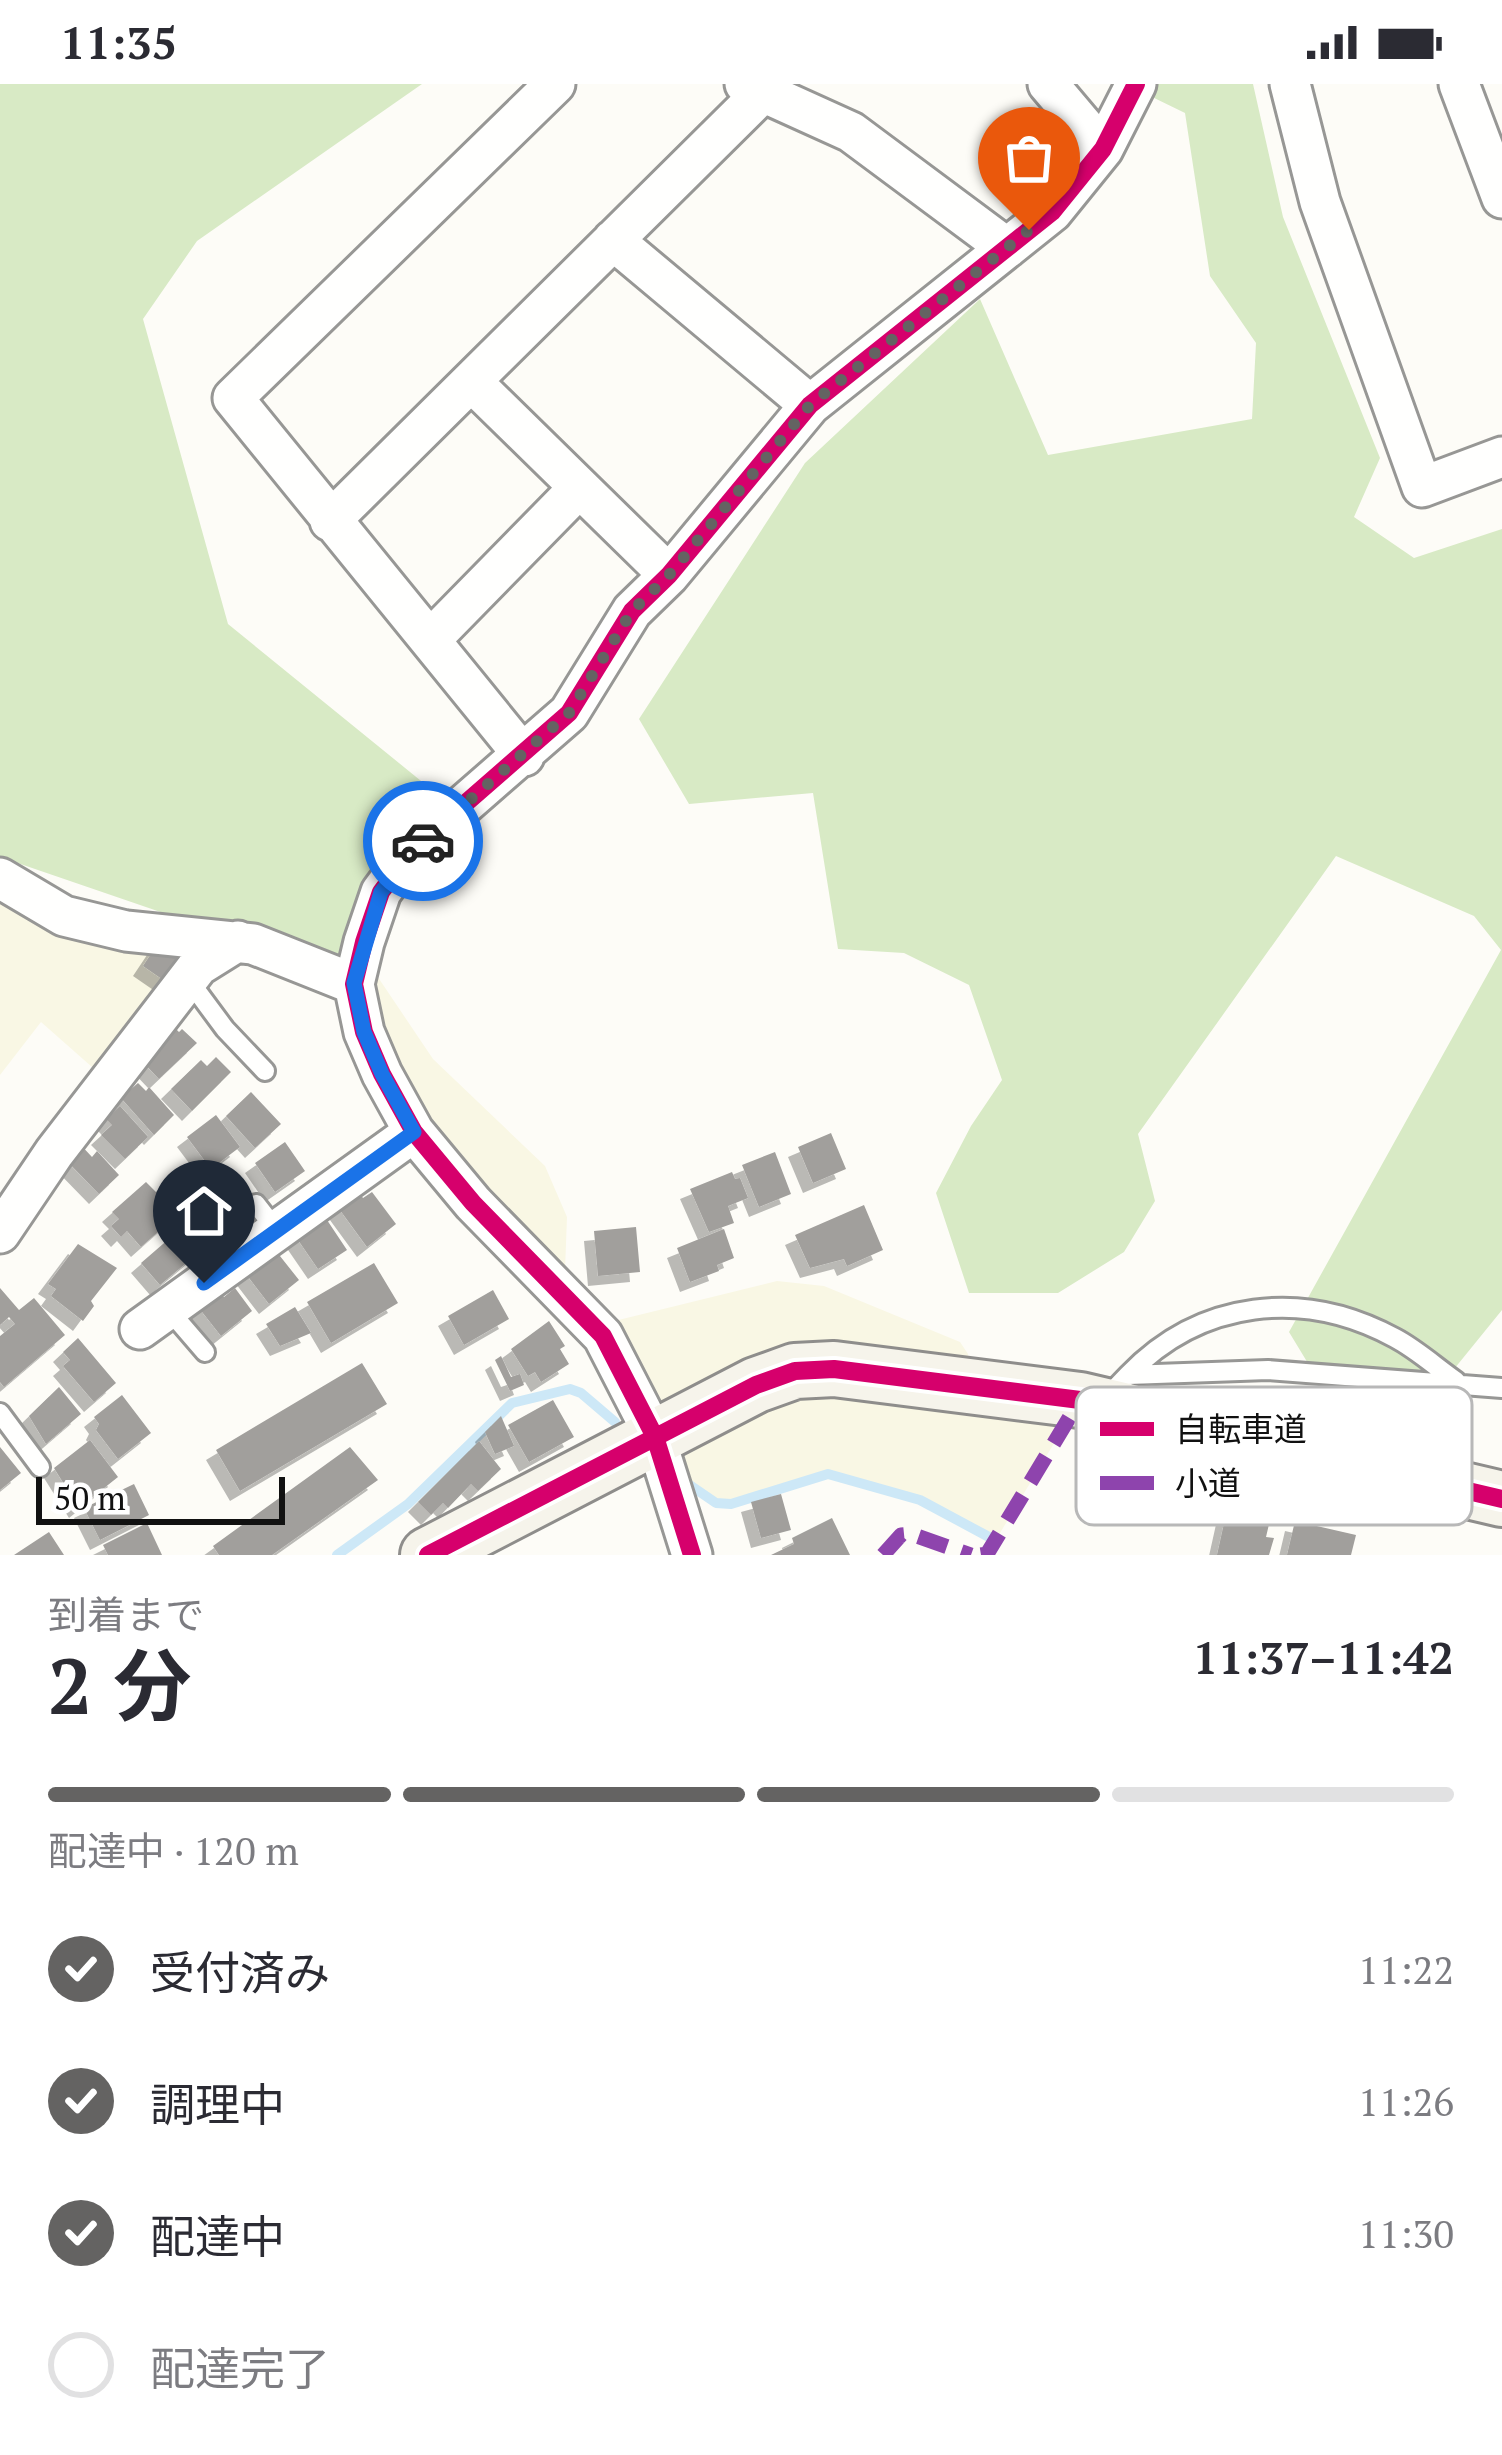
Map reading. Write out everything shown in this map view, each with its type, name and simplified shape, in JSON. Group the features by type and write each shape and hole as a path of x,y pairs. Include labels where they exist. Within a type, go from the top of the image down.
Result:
{"street":[{"path":"524,756 233,398 555,84"},
{"path":"1048,84 1102,149"},
{"path":"692,1555 655,1437 603,1336 473,1203 414,1132 382,1074 364,1032 354,983 381,892 412,850 569,713 632,611 669,575 810,405 1052,212 1102,149 1136,84"},
{"path":"1290,84 1320,202 1422,487 1502,457"},
{"path":"1459,84 1502,198"},
{"path":"330,521 473,383 754,88 851,132 1006,248"},
{"path":"613,240 810,405"},
{"path":"473,383 669,575"},
{"path":"430,640 578,489"},
{"path":"0,878 64,916 126,931 238,941 354,983"},
{"path":"0,1233 53,1153 198,966 238,941"},
{"path":"154,1319 266,1217 414,1132"},
{"path":"428,1555 756,1385 795,1371 834,1369 1076,1387"},
{"path":"1472,1491 1502,1499"}],"lane":[{"path":"188,979 225,1029 265,1071"},
{"path":"1117,1387 1156,1346 1229,1312 1279,1306 1332,1314 1394,1337 1459,1383"},
{"path":"154,1319 205,1352"},
{"path":"1137,1387 1268,1370 1502,1388"},
{"path":"0,1413 40,1467"}],"shaded area":[{"path":"0,878 36,898 238,941 109,1082 41,1022 0,1075"},
{"path":"361,952 433,1059 545,1166 567,1217 564,1298 382,1074"},
{"path":"777,1281 824,1286 960,1342 969,1363 818,1341 796,1345 659,1409 594,1326"},
{"path":"807,1391 1068,1420 997,1538 920,1500 828,1474 731,1504 716,1503 663,1461 786,1397"}],"green space":[{"path":"0,84 422,84 197,241 143,319 228,624 442,798 368,879 338,973 0,857"},
{"path":"1151,84 1253,84 1283,217 1380,458 1354,517 1414,558 1502,529 1502,1310 1446,1379 1309,1365 1289,1332 1501,950 1474,916 1336,856 1138,1134 1155,1201 1124,1252 1058,1293 969,1293 936,1193 1002,1080 969,985 904,953 838,949 813,793 689,804 639,719 805,463 980,299 1048,455 1252,419 1256,343 1210,276 1185,113 1146,94"}],"building":[{"path":"159,942 189,962 172,986 143,966"},
{"path":"173,1026 197,1043 159,1079 140,1059"},
{"path":"216,1057 231,1072 192,1111 171,1089 201,1060 207,1066"},
{"path":"138,1083 146,1091 149,1087 174,1115 154,1135 121,1098"},
{"path":"251,1092 281,1124 255,1148 226,1116"},
{"path":"120,1106 148,1137 125,1159 101,1135 112,1125 106,1119"},
{"path":"216,1115 240,1147 211,1169 187,1137"},
{"path":"831,1133 846,1169 813,1183 798,1147"},
{"path":"78,1142 92,1157 97,1151 119,1175 99,1194 63,1157"},
{"path":"285,1142 305,1171 275,1192 255,1163"},
{"path":"775,1152 791,1194 759,1207 742,1165"},
{"path":"732,1172 735,1179 740,1178 748,1198 728,1206 734,1223 709,1232 690,1189"},
{"path":"169,1180 186,1199 173,1211 177,1215 141,1247 127,1231 121,1237 111,1226 119,1219 112,1212 146,1182 156,1192"},
{"path":"358,1191 363,1198 372,1192 396,1224 367,1247 337,1206"},
{"path":"216,1204 241,1236 216,1256 191,1224"},
{"path":"864,1205 883,1250 847,1266 844,1259 810,1268 795,1235"},
{"path":"325,1217 347,1250 318,1269 296,1237"},
{"path":"636,1227 640,1272 598,1276 594,1231"},
{"path":"724,1229 734,1258 717,1265 719,1271 690,1282 677,1248"},
{"path":"178,1231 197,1254 160,1285 141,1263"},
{"path":"78,1244 117,1268 91,1301 94,1306 83,1321 51,1296 56,1289 48,1284"},
{"path":"276,1251 299,1280 269,1304 246,1274"},
{"path":"374,1263 398,1303 331,1343 307,1302"},
{"path":"0,1288 19,1310 34,1298 65,1335 4,1387 0,1336 15,1324 9,1317 0,1325"},
{"path":"235,1288 252,1311 221,1336 199,1308 219,1292 224,1297"},
{"path":"493,1290 509,1319 464,1345 448,1316"},
{"path":"295,1307 311,1333 280,1346 266,1324"},
{"path":"549,1321 565,1346 560,1349 569,1364 541,1382 535,1372 528,1376 511,1349"},
{"path":"78,1338 116,1383 94,1402 63,1366 70,1360 63,1352"},
{"path":"501,1356 511,1377 520,1374 524,1385 510,1391 495,1360"},
{"path":"362,1363 387,1404 240,1491 216,1450"},
{"path":"59,1387 81,1414 46,1444 29,1416"},
{"path":"122,1395 151,1433 118,1459 96,1430 99,1424 94,1417"},
{"path":"553,1400 574,1437 529,1462 508,1425"},
{"path":"501,1416 514,1446 495,1454 485,1432"},
{"path":"90,1440 118,1477 79,1508 54,1468"},
{"path":"479,1441 501,1469 478,1491 471,1484 448,1508 443,1503 431,1515 418,1502"},
{"path":"0,1447 21,1473 0,1490"},
{"path":"350,1447 378,1480 272,1555 219,1555 213,1546"},
{"path":"134,1484 149,1515 100,1540 84,1508"},
{"path":"781,1494 791,1530 761,1538 751,1502"},
{"path":"832,1518 850,1555 771,1555 794,1544 792,1538"},
{"path":"147,1523 162,1555 108,1555 103,1545"},
{"path":"1224,1525 1269,1525 1266,1537 1274,1538 1269,1555 1217,1555"},
{"path":"1294,1525 1356,1535 1351,1555 1287,1555"},
{"path":"49,1532 64,1555 14,1555"}],"waterway":[{"path":"337,1555 408,1504 512,1403 570,1389 615,1422"},
{"path":"681,1479 716,1503 731,1504 828,1474 920,1500 989,1537"}],"marked path":[{"path":"981,1555 987,1554 1076,1407"},
{"path":"883,1555 901,1535 911,1534 971,1555"}],"cycle path":[{"path":"692,1555 655,1437 603,1336 473,1203 414,1132 382,1074 364,1032 354,984 364,942 381,892 412,850 569,713 632,611 669,575 810,405 1052,212 1103,149 1136,84"},
{"path":"428,1555 756,1385 795,1371 834,1369 1076,1399"},
{"path":"1472,1492 1502,1499"}],"way so far":[{"path":"423,841 569,713 632,611 669,575 810,405 1029,230"}],"route":[{"path":"204,1283 414,1132 364,1032 354,983 381,892 423,841"}]}
